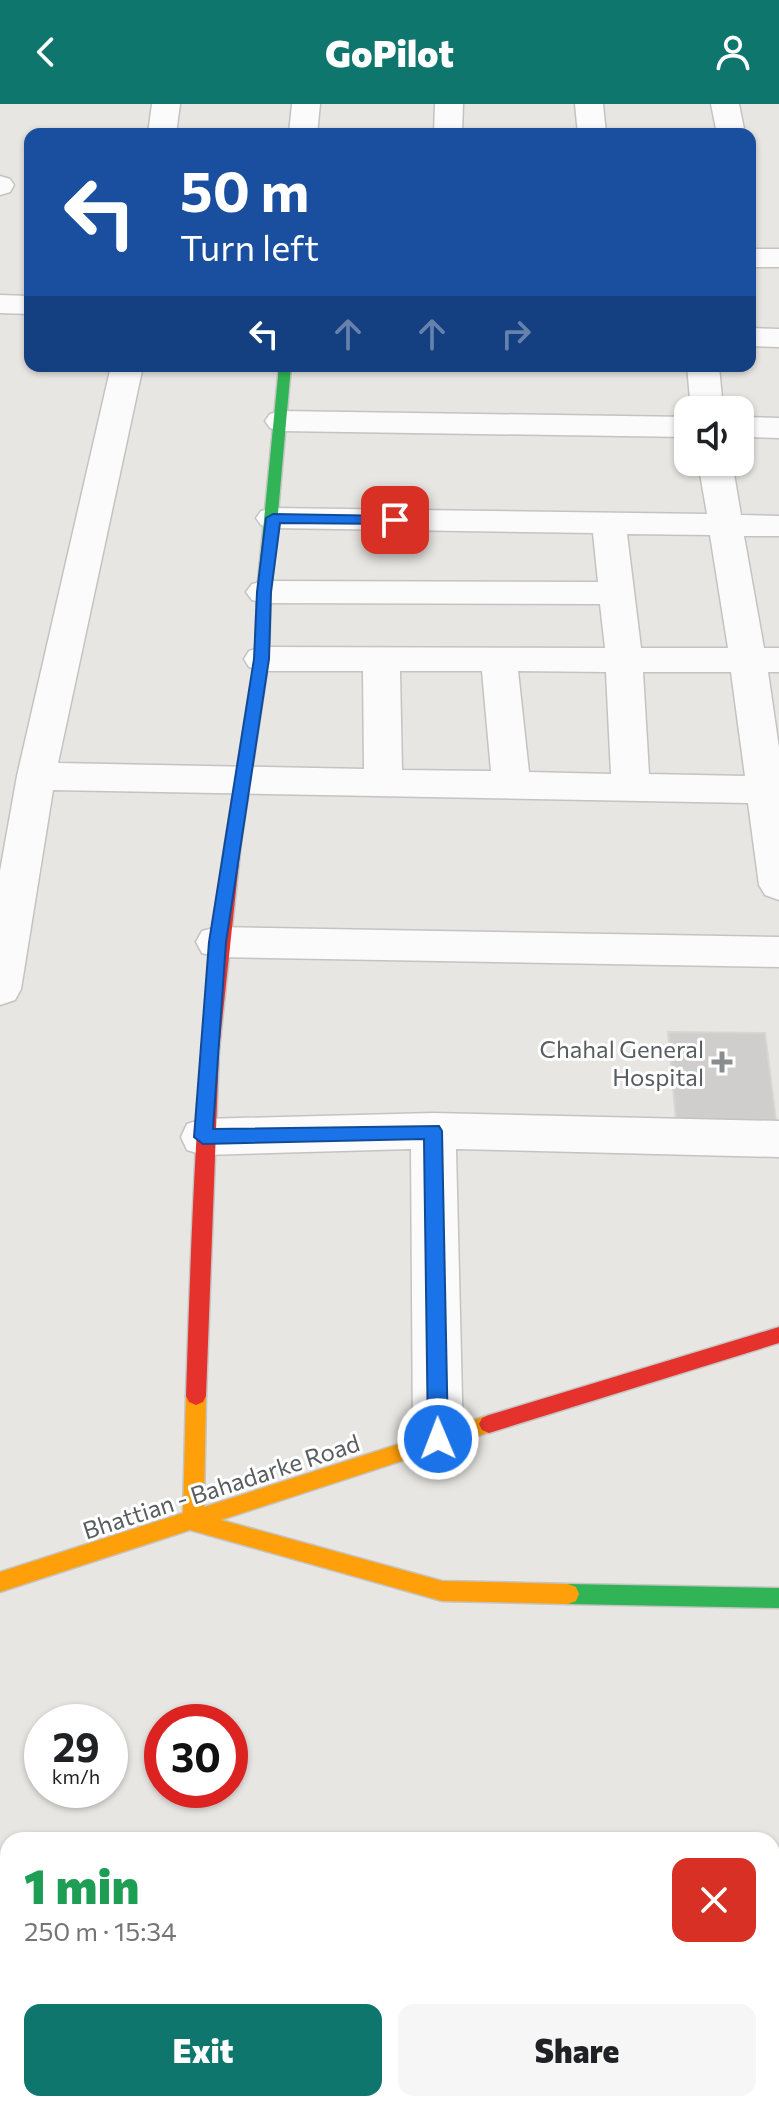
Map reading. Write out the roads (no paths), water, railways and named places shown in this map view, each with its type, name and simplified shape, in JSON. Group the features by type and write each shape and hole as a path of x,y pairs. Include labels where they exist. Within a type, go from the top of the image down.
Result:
{"street":[{"path":"163,128 166,104"},
{"path":"304,128 306,104"},
{"path":"448,128 449,104"},
{"path":"589,104 591,128"},
{"path":"725,104 730,128"},
{"path":"0,304 24,305"},
{"path":"756,337 779,338"},
{"path":"0,989 36,776 126,372"},
{"path":"285,372 264,592 262,659 217,942 203,1137 193,1522 442,1591 779,1598"},
{"path":"704,372 706,396"},
{"path":"281,421 674,427"},
{"path":"754,427 779,428"},
{"path":"717,476 725,526 764,660 779,885"},
{"path":"273,518 779,526"},
{"path":"609,523 624,660 631,787"},
{"path":"264,592 616,593"},
{"path":"262,659 764,660"},
{"path":"381,660 383,782"},
{"path":"499,660 511,785"},
{"path":"36,776 773,790"},
{"path":"217,942 779,952"},
{"path":"203,1137 433,1131 779,1139"},
{"path":"433,1131 438,1439"},
{"name":"Bhattian - Bahadarke Road","path":"0,1582 193,1522 438,1439 779,1335"}],"place":[{"name":"Chahal General Hospital","path":"722,1062"}]}
